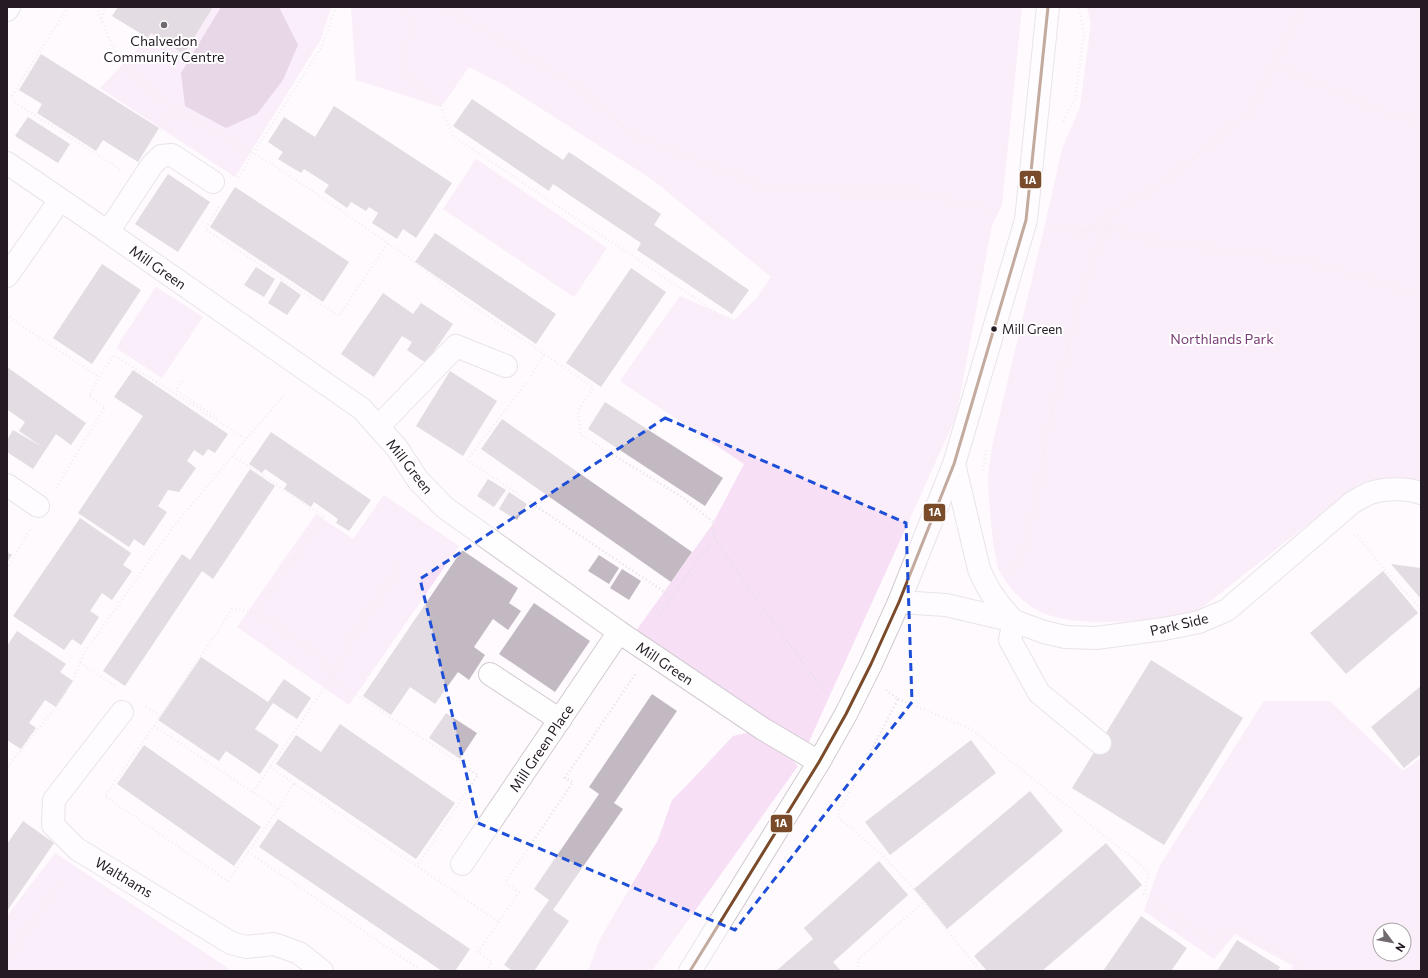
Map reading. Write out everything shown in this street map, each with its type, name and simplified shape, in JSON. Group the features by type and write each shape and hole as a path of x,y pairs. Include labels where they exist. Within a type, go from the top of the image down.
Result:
{"street":[{"path":"690,971 819,762 871,664 899,602 954,464 1026,220 1048,7"},
{"path":"108,232 152,165 161,156 172,155 213,182"},
{"name":"Mill Green","path":"7,163 362,409 397,448 418,480 444,507 619,632 763,729 819,762"},
{"path":"7,276 60,200"},
{"path":"378,427 456,346 506,366"},
{"path":"954,464 979,570 984,583 1002,609 1014,621 1010,640 1039,693 1100,743"},
{"path":"7,485 38,506"},
{"name":"Park Side","path":"899,602 946,605 1014,621 1044,632 1065,637 1096,638 1164,629 1199,622 1227,610 1353,502 1370,493 1391,490 1410,490 1421,493"},
{"name":"Mill Green Place","path":"462,864 619,632"},
{"path":"490,674 560,720"},
{"name":"Walthams","path":"122,712 54,800 53,825 77,849 231,943 246,947 274,944 299,954 322,971"}],"path":[{"path":"68,7 12,95 14,102 124,172"},
{"path":"96,7 111,43 128,68 141,83 174,108 270,164 311,190 415,262 462,299 593,387 578,411 581,435 682,497 713,522 715,539 752,593 831,700"},
{"path":"101,18 106,7"},
{"path":"237,179 322,48 336,7"},
{"path":"403,7 413,25 400,66 441,107 453,136 716,312"},
{"path":"444,7 581,88 631,134 761,185 851,192 914,192 998,212"},
{"path":"1080,233 1165,181 1250,110 1275,64 1301,7"},
{"path":"1275,64 1376,110 1421,123"},
{"path":"158,133 174,108"},
{"path":"221,204 205,229 339,316 388,243"},
{"path":"1047,224 1080,233 1107,226 1136,238 1310,262 1421,295"},
{"path":"1009,581 1013,569 1026,546 1038,491 1047,430 1084,290 1107,226"},
{"path":"7,314 13,320 99,377"},
{"path":"544,354 522,390 467,460 672,597"},
{"path":"55,489 105,407 89,396 99,377 114,355 246,439"},
{"path":"182,381 176,390 246,439"},
{"path":"7,771 8,766 56,707 73,681 83,655 170,531 285,394"},
{"path":"233,456 322,516 256,612"},
{"path":"7,569 31,529"},
{"path":"1356,534 1421,609"},
{"path":"648,630 654,625 687,575 715,539"},
{"path":"253,792 331,678 348,650 352,638 401,565"},
{"path":"294,783 278,809 228,881 105,796 154,726 232,609 256,612 326,659 331,678 478,775 417,866"},
{"path":"486,971 492,962 478,952 519,892 505,883 572,782 565,778 636,672"},
{"path":"882,687 898,699 971,729 1146,869 1148,878 1144,894 1214,943 1232,927 1300,965 1297,971"},
{"path":"898,699 837,816 880,853 914,889 980,971"},
{"path":"154,726 278,809"},
{"path":"270,767 499,922"},
{"path":"248,852 422,971"},
{"path":"7,960 60,881"},
{"path":"857,971 859,958 924,902"},
{"path":"1418,971 1421,968"}],"highlighted area":[{"path":"665,418 906,523 912,702 735,930 478,823 420,579"}],"green space":[{"path":"213,7 331,7 321,39 235,177 100,88 151,33 184,53"},
{"path":"351,7 1022,7 1002,205 992,225 956,417 807,746 633,635 712,525 744,464 620,381 680,296 734,320 757,298 771,277 653,180 504,85 469,67 441,107 356,80"},
{"name":"Northlands Park","path":"1087,7 1421,7 1421,481 1398,478 1382,479 1359,484 1199,610 1163,617 1121,622 1078,621 1059,618 1036,610 1017,595 1006,582 997,566 988,489 988,473 992,447 1062,149 1080,107 1091,23"},
{"path":"476,159 607,248 574,297 443,209"},
{"path":"156,287 203,317 162,378 116,348"},
{"path":"384,495 459,546 349,705 237,627 316,514 353,539"},
{"path":"1264,701 1330,701 1403,771 1421,758 1421,971 1290,971 1293,966 1235,934 1214,959 1144,911 1159,867"},
{"path":"763,729 798,766 652,971 588,971 600,939 658,840 672,800 733,736"},
{"path":"55,853 229,969 228,971 7,971 7,916"}],"shaded area":[{"path":"221,7 279,7 298,45 283,80 257,114 226,128 185,106 181,73"}],"building":[{"name":"Chalvedon Community Centre","path":"118,7 213,7 184,54 151,33 148,38 112,16"},
{"path":"41,54 159,128 138,162 103,140 96,151 37,113 42,104 19,90"},
{"path":"472,99 563,160 569,152 661,214 654,225 749,290 732,314 637,250 641,243 553,184 549,191 453,126"},
{"path":"334,106 452,183 416,238 403,229 397,239 372,223 378,213 369,207 366,211 351,202 347,208 324,192 329,185 304,169 301,173 278,159 283,152 268,142 284,117 315,137"},
{"path":"28,117 70,144 58,163 15,136"},
{"path":"168,174 210,202 178,252 135,224"},
{"path":"235,187 349,262 323,302 210,227"},
{"path":"435,233 556,314 536,344 415,262"},
{"path":"102,264 141,290 92,364 53,338"},
{"path":"256,267 275,279 264,297 244,285"},
{"path":"631,268 666,292 601,387 566,363"},
{"path":"281,281 301,295 287,315 268,303"},
{"path":"383,293 413,314 421,303 453,324 426,363 407,350 412,342 402,336 374,377 341,354"},
{"path":"7,367 86,423 71,445 56,434 33,469 7,452 7,440 13,430 42,447 19,431 25,422 8,410 7,412"},
{"path":"133,370 228,434 215,453 208,449 203,456 194,450 187,461 196,468 179,492 168,490 158,506 167,512 144,546 134,539 129,547 78,513 143,416 114,397"},
{"path":"450,371 497,401 463,456 416,426"},
{"path":"605,402 723,478 705,506 588,429"},
{"path":"502,419 692,552 671,582 481,449"},
{"path":"271,432 371,500 349,531 336,523 338,519 314,502 311,507 284,489 287,484 265,469 262,473 249,464"},
{"path":"250,469 275,486 213,579 202,571 125,686 103,671 182,554 190,560"},
{"path":"488,479 506,490 494,507 477,496"},
{"path":"509,492 527,504 517,520 499,509"},
{"path":"80,518 131,553 123,565 132,571 112,600 102,593 90,611 99,617 81,645 72,639 64,650 13,616"},
{"path":"462,550 518,588 509,603 521,611 508,630 493,619 474,647 485,655 469,680 458,672 435,704 410,687 391,715 363,696"},
{"path":"7,552 12,555 7,562"},
{"path":"599,555 619,568 609,584 588,571"},
{"path":"1391,564 1421,568 1421,599"},
{"path":"622,569 641,581 629,600 610,588"},
{"path":"1383,571 1418,613 1346,674 1310,633"},
{"path":"534,603 590,641 555,692 499,654"},
{"path":"17,631 66,664 60,672 73,681 56,707 45,700 29,723 36,728 21,749 7,740 7,646"},
{"path":"201,657 268,702 284,679 311,698 297,719 273,703 255,729 279,745 260,774 226,751 219,761 158,720"},
{"path":"1151,660 1243,718 1164,845 1072,788"},
{"path":"1421,686 1421,754 1404,768 1371,727"},
{"path":"652,694 677,711 614,803 623,809 553,910 569,921 534,971 513,971 504,965 549,900 534,889 599,794 589,787"},
{"path":"446,713 477,733 460,759 429,738"},
{"path":"340,724 455,803 416,859 276,764 296,735 321,752"},
{"path":"971,740 996,773 890,855 865,822"},
{"path":"144,745 261,827 234,866 117,784"},
{"path":"1030,791 1063,831 947,929 914,889"},
{"path":"278,819 470,949 455,971 442,971 259,847"},
{"path":"23,821 54,843 7,911 7,844"},
{"path":"1106,843 1142,885 1042,971 987,971 974,956"},
{"path":"879,861 908,895 833,962 841,971 776,971 813,939 804,928"},
{"path":"1141,916 1187,948 1171,971 1103,971"},
{"path":"1237,940 1280,967 1278,971 1217,971"}],"transit line":[{"name":"1A","path":"690,971 819,762 846,714 871,664 899,602 954,464 1026,220 1048,7"}],"place":[{"name":"Chalvedon Community Centre","path":"164,25"},
{"name":"Mill Green","path":"994,329"}]}
